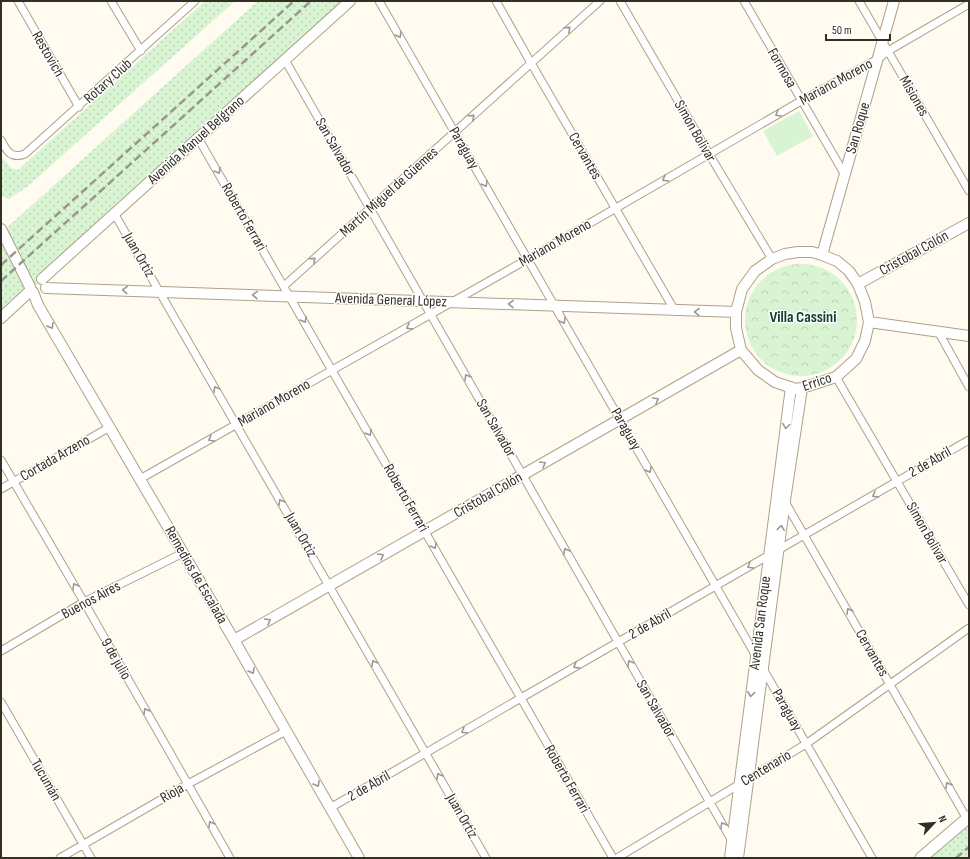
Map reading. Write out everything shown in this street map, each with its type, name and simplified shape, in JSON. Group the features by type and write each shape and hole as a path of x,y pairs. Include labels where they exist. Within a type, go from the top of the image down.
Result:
{"main road":[{"path":"921,858 968,818"}],"street":[{"name":"Restovich","path":"18,1 79,107"},
{"path":"111,1 141,51"},
{"name":"Rotary Club","path":"1,140 6,149 12,155 18,157 26,154 195,1"},
{"name":"Avenida Manuel Belgrano","path":"44,284 114,213 350,1"},
{"name":"Paraguay","path":"379,1 872,858"},
{"name":"Cervantes","path":"496,1 675,311"},
{"name":"Martín Miguel de Güemes","path":"284,286 600,1"},
{"name":"Simon Bolivar","path":"620,1 772,260"},
{"name":"Formosa","path":"744,1 845,175"},
{"name":"Misiones","path":"859,1 969,191"},
{"name":"San Roque","path":"822,255 894,1"},
{"name":"Mariano Moreno","path":"140,479 528,259 801,101 878,59 888,51 969,4"},
{"name":"San Salvador","path":"285,60 740,855"},
{"name":"Roberto Ferrari","path":"198,138 613,858"},
{"name":"Juan Ortiz","path":"114,213 486,858"},
{"name":"Cristobal Colón","path":"858,284 969,223"},
{"name":"Remedios de Escalada","path":"2,231 38,305 234,640 359,858"},
{"name":"Errico","path":"812,252 822,255 836,261 849,271 858,284 865,302 869,322 865,341 856,359 836,377 795,389 775,382 758,370 741,350 736,328 736,312 742,289 755,271 785,254 812,252"},
{"path":"1,318 31,290 39,294 42,293 44,284"},
{"name":"Avenida General López","path":"44,284 160,291 554,305 675,311 736,312"},
{"path":"869,322 969,336"},
{"path":"938,331 969,387"},
{"name":"Cristobal Colón","path":"234,640 741,350"},
{"name":"Simon Bolivar","path":"836,377 969,605"},
{"name":"Avenida San Roque","path":"740,855 743,781 756,656 791,387"},
{"name":"Avenida San Roque","path":"730,858 764,669 785,500 802,388"},
{"name":"Cortada Arzeno","path":"1,489 110,427"},
{"name":"2 de Abril","path":"330,808 969,440"},
{"name":"9 de julio","path":"1,460 230,858"},
{"name":"Cervantes","path":"777,487 968,818"},
{"name":"Buenos Aires","path":"1,651 84,602 183,553"},
{"name":"Centenario","path":"617,858 806,744 891,685 969,628"},
{"name":"Tucumán","path":"1,702 91,858"},
{"name":"Rioja","path":"60,858 188,784 286,731"}],"green space":[{"path":"205,1 235,1 28,186 9,199 2,196 1,156 11,168 18,170"},
{"path":"258,1 350,1 42,279 1,318 1,233"},
{"path":"799,111 813,136 777,156 763,131"},
{"path":"801,264 822,268 841,280 853,299 857,320 853,341 841,360 822,372 801,376 780,372 761,360 749,341 745,320 749,299 761,280 780,268"},
{"path":"969,817 969,858 921,858"}],"railway":[{"path":"1,265 294,1"},
{"path":"1,281 311,1"},
{"path":"956,858 969,847"}],"district":[{"name":"Villa Cassini","path":"803,317"}]}
